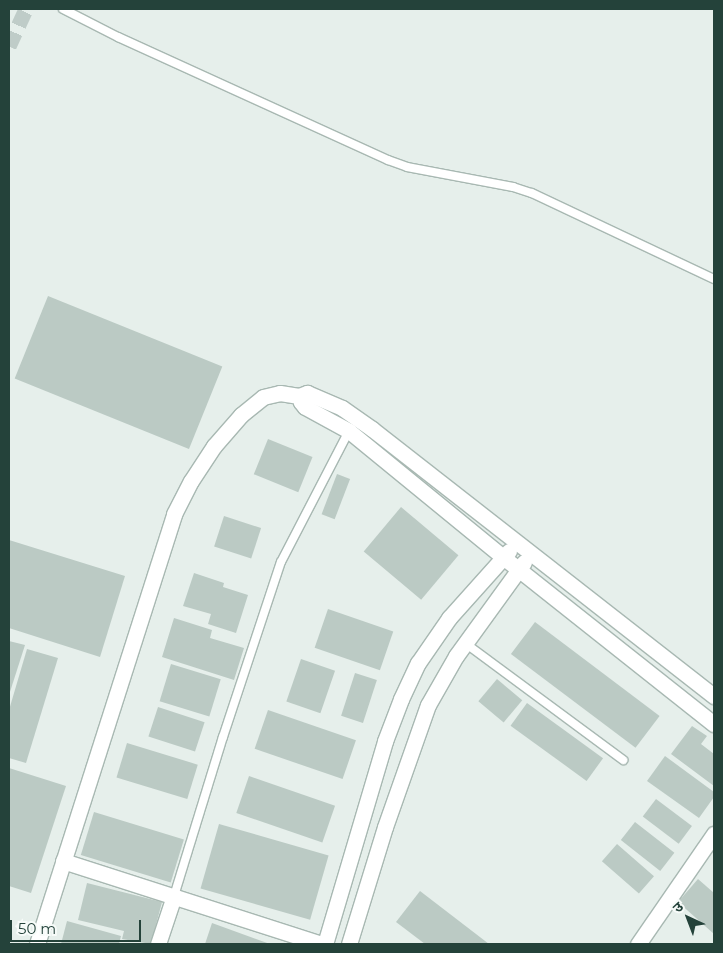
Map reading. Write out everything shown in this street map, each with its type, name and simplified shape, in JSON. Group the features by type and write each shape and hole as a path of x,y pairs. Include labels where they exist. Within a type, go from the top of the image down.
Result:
{"street":[{"path":"37,944 174,514 191,481 214,446 241,415 263,397 280,393 299,396 307,393 314,394 342,408 714,696"},
{"path":"299,396 305,407 349,431 518,570 714,724"},
{"path":"63,861 323,944 385,741 418,663 449,618 516,541"},
{"path":"349,944 413,743 428,705 465,643 518,570 532,554"},
{"path":"638,944 714,834"},
{"path":"158,944 174,896"}],"lane":[{"path":"63,9 118,37 388,160 407,167 513,187 532,193 714,279"},
{"path":"174,896 222,737 281,562 349,431"},
{"path":"465,643 623,760"}],"building":[{"path":"48,296 222,366 189,449 15,379"},
{"path":"268,439 313,457 298,492 254,474"},
{"path":"337,474 350,479 335,519 322,514"},
{"path":"401,507 458,555 421,600 364,551"},
{"path":"224,516 261,528 251,558 214,546"},
{"path":"9,540 125,576 100,657 9,628"},
{"path":"194,573 224,583 223,587 248,595 236,633 208,624 211,614 183,606"},
{"path":"328,609 393,631 380,670 315,648"},
{"path":"174,618 212,630 210,638 244,648 234,680 162,657"},
{"path":"535,622 660,716 636,748 511,654"},
{"path":"9,641 25,645 9,695"},
{"path":"27,649 58,658 26,763 9,758 9,710"},
{"path":"301,659 335,671 320,713 286,702"},
{"path":"171,664 221,679 209,716 160,701"},
{"path":"355,673 377,680 363,723 341,716"},
{"path":"497,679 522,700 504,722 478,701"},
{"path":"527,703 603,758 587,781 511,726"},
{"path":"158,707 205,722 195,752 148,736"},
{"path":"268,710 356,740 343,779 255,749"},
{"path":"692,726 707,736 701,744 714,754 714,786 671,754"},
{"path":"127,743 198,765 187,799 116,777"},
{"path":"665,756 714,792 714,797 699,818 647,781"},
{"path":"9,768 66,786 31,893 9,886"},
{"path":"249,776 335,806 322,843 236,813"},
{"path":"656,799 692,826 679,844 643,817"},
{"path":"94,812 184,839 171,883 81,855"},
{"path":"635,822 674,853 660,871 621,840"},
{"path":"219,824 329,855 310,920 201,888"},
{"path":"617,844 654,876 639,894 602,861"},
{"path":"698,879 714,893 714,934 678,902"},
{"path":"87,883 162,902 151,944 122,939 124,931 78,920"},
{"path":"420,891 489,944 425,944 396,922"},
{"path":"67,921 121,936 119,944 61,944"},
{"path":"212,923 270,944 205,944"}],"tunnel":[{"path":"9,46 26,9"}]}
